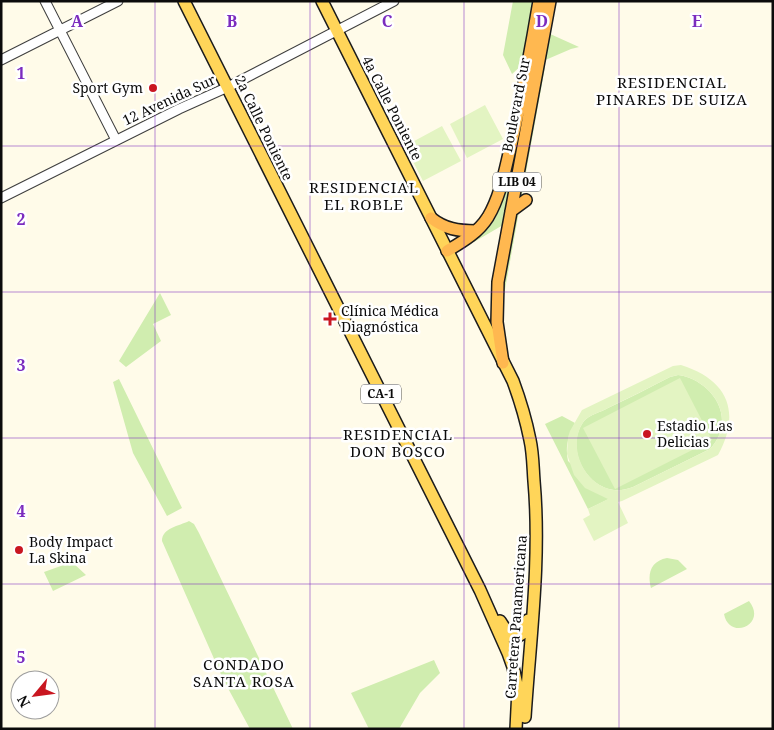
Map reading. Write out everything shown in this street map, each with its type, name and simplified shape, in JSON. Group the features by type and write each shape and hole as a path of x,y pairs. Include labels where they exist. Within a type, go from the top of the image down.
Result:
{"highway":[{"name":"Boulevard Sur","path":"447,251 476,232 488,217 501,187 522,99 539,1"},
{"name":"Boulevard Sur","path":"503,363 498,335 496,299 498,282 550,1"},
{"path":"512,211 526,200"},
{"path":"431,218 438,224 451,229 476,232"}],"main road":[{"name":"2a Calle Poniente","path":"184,1 480,590"},
{"name":"4a Calle Poniente","path":"322,1 503,363"},
{"name":"Carretera Panamericana","path":"503,363 513,381 530,440 536,502 536,579 524,729"},
{"path":"480,590 512,637 518,637 523,634 533,608"},
{"name":"Carretera Panamericana","path":"480,590 508,653 516,680 518,707 516,729"}],"street":[{"path":"45,1 116,140"},
{"path":"1,60 118,1"},
{"name":"12 Avenida Sur","path":"1,198 116,140 228,87 394,1"}],"green space":[{"path":"513,1 532,1 523,64 512,74 503,55"},
{"path":"548,33 579,47 543,61"},
{"path":"545,67 504,295 496,297 539,70"},
{"path":"528,96 503,225 474,242 474,238 489,227 495,219 502,202 523,97"},
{"path":"485,105 503,139 467,158 450,124"},
{"path":"442,126 461,161 423,181 405,146"},
{"path":"160,293 171,315 153,324 161,341 126,367 119,361"},
{"path":"681,365 697,371 710,379 720,389 726,400 729,412 729,425 725,440 718,455 618,502 628,523 594,541 583,519 590,515 588,509 608,499 585,488 574,475 567,454 570,431 582,410 673,366","holes":["682,376 700,383 717,402 722,418 722,426 716,442 710,449 633,487 614,490 603,487 594,481 581,463 578,453 579,431 584,421 592,415 670,377"]},
{"name":"Estadio Las Delicias","path":"678,375 700,383 717,402 722,418 722,426 716,442 710,449 633,487 614,490 603,487 594,481 586,473 577,453 576,442 584,421 592,415 670,377"},
{"name":"Estadio Las Delicias","path":"680,378 712,440 615,489 583,428"},
{"path":"119,379 182,508 167,516 133,453 113,382"},
{"path":"562,416 575,423 568,442 568,461 609,499 588,509 545,424"},
{"path":"189,521 194,524 199,533 293,729 250,729 223,679 162,541 168,530"},
{"path":"667,558 678,560 687,569 651,588 650,573 652,568 657,562"},
{"path":"72,562 86,575 53,591 44,572"},
{"path":"749,601 754,610 754,617 751,623 746,627 733,627 727,622 724,614"},
{"path":"434,660 440,673 420,693 399,729 369,729 351,693"}],"place":[{"name":"Sport Gym","path":"153,88"},
{"name":"Clínica Médica Diagnóstica","path":"330,319"},
{"name":"Estadio Las Delicias","path":"647,434"},
{"name":"Body Impact La Skina","path":"19,550"}],"district":[{"name":"RESIDENCIAL PINARES DE SUIZA","path":"672,92"},
{"name":"RESIDENCIAL EL ROBLE","path":"364,196"},
{"name":"RESIDENCIAL DON BOSCO","path":"398,444"},
{"name":"CONDADO SANTA ROSA","path":"244,674"}]}
